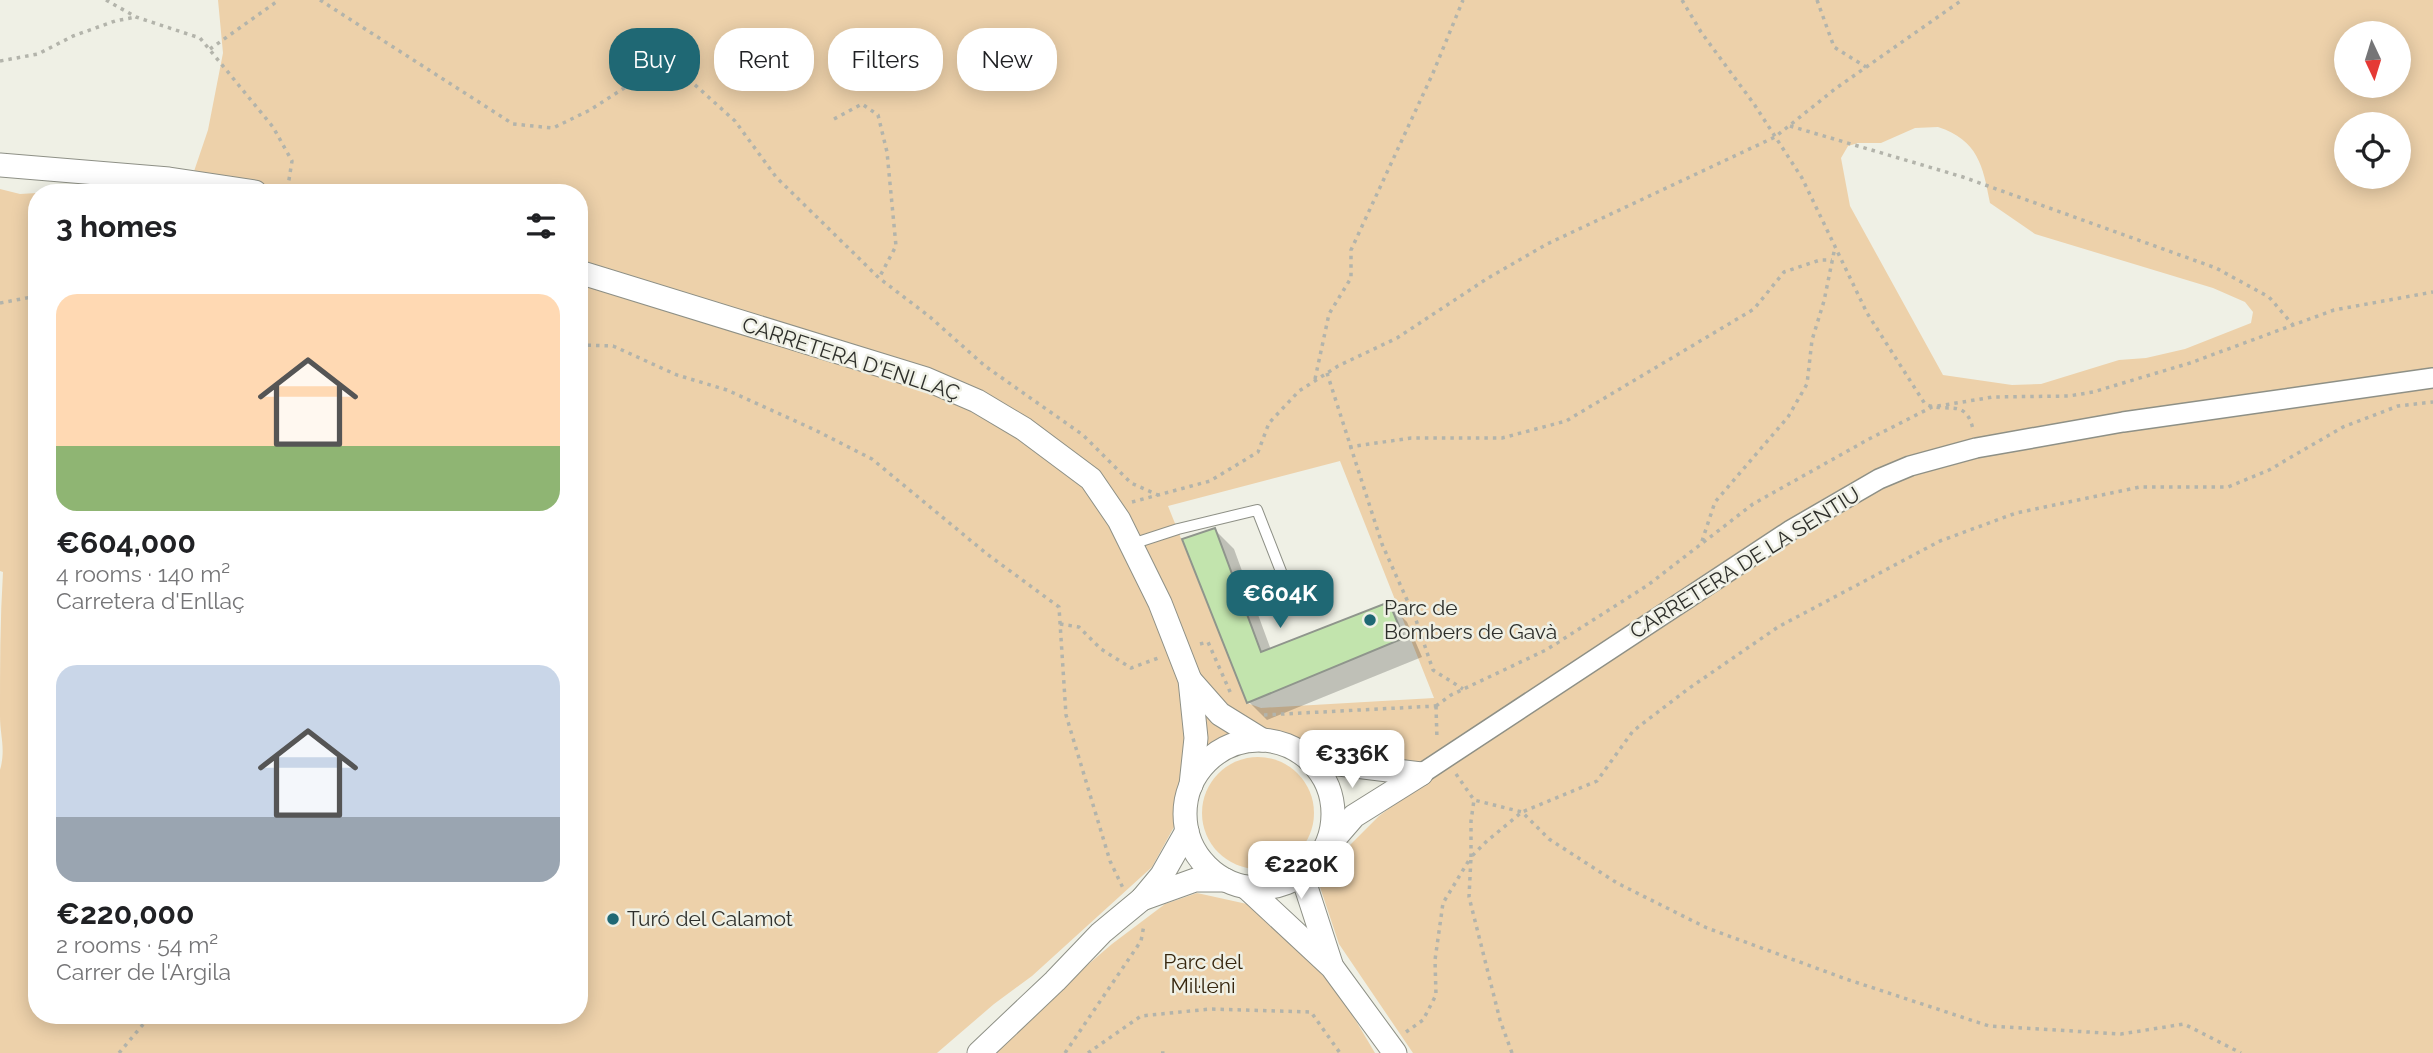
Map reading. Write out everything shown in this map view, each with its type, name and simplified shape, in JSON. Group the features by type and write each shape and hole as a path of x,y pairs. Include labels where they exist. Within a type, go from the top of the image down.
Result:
{"street":[{"path":"0,165 202,184"},
{"name":"CARRETERA D'ENLLAÇ","path":"588,275 926,379 977,401 1024,429 1091,479 1126,535 1160,603 1190,680 1196,738 1191,785"},
{"name":"CARRETERA DE LA SENTIU","path":"1324,851 1354,816 1791,530 1879,479 1910,466 1976,448 2123,422 2433,378"},
{"name":"CARRETERA D'ENLLAÇ","path":"1190,680 1220,714 1262,740"},
{"path":"1395,1053 1332,967 1235,884 1208,868 1195,851 1186,831 1185,808 1191,785 1203,766 1220,752 1240,743 1262,740 1281,743 1339,764 1421,774"},
{"path":"1137,902 1195,880 1268,888 1290,882 1308,870 1324,851 1332,830 1333,807 1328,785 1315,766 1298,751"},
{"path":"979,1053 1101,933 1137,902 1162,875 1186,831"},
{"path":"1308,870 1306,884 1332,967"}],"lane":[{"path":"1126,535 1178,528 1256,510 1292,597"}],"path":[{"path":"106,0 136,16 200,37 273,127 292,161 288,184"},
{"path":"210,49 279,0"},
{"path":"320,0 513,124 553,128 590,110 632,83 654,78 694,84 735,121 776,177 879,278 930,317 985,366 1083,435 1131,483 1158,495"},
{"path":"1314,381 1329,314 1351,278 1351,250 1428,84 1463,0"},
{"path":"1682,0 1701,32 1754,104 1802,178 1878,331 1925,404 1963,409 1969,415 1976,448"},
{"path":"1817,0 1834,47 1866,67"},
{"path":"1126,535 1132,502 1210,481 1258,452 1269,423 1300,391 1314,381 1397,338 1488,278 1547,244 1775,137 1866,67 1962,0"},
{"path":"0,61 38,54 74,36 136,16"},
{"path":"834,119 862,104 878,115 887,152 896,246 879,278"},
{"path":"1790,126 1963,177 2216,268 2269,297 2293,325"},
{"path":"1702,543 1714,502 1788,416 1807,384 1812,340 1825,301 1836,245"},
{"path":"1349,447 1411,438 1502,438 1566,421 1754,309 1784,272 1820,260 1832,260"},
{"path":"0,303 28,298"},
{"path":"588,345 614,346 677,375 727,390 816,430 872,459 987,554 1059,607 1066,715 1110,861 1137,902 1145,926 1141,941 1065,1053"},
{"path":"1327,373 1382,544 1416,620 1433,670 1463,690"},
{"path":"1406,1032 1423,1020 1436,995 1435,960 1443,903 1471,858 1522,812 1597,781 1633,731 1688,688 1777,627 1940,541 2016,513 2140,487 2228,487 2269,470 2343,427 2398,406 2433,402"},
{"path":"1060,624 1079,626 1101,649 1131,667 1162,657"},
{"path":"1196,646 1208,642 1235,705"},
{"path":"1253,715 1436,706 1437,741 1474,800 1522,812 1549,839 1617,883 1707,928 1846,979 1989,1026 2121,1034 2184,1024 2241,1053"},
{"path":"1474,800 1469,897 1500,1020 1512,1053"},
{"path":"1088,1053 1141,1016 1210,1009 1311,1012 1340,1053"},
{"path":"119,1053 143,1024"}],"green space":[{"path":"218,0 2433,0 2433,1053 1413,1053 1339,944 1317,878 1379,816 1436,773 1336,746 1190,747 1175,825 1152,867 1032,976 994,1004 937,1053 0,1053 0,770 3,749 0,662 3,572 0,571 0,189 28,194 28,1024 588,1024 588,184 190,184 208,130 223,53","holes":["1938,127 1962,139 1976,156 1985,177 1990,203 2035,234 2213,288 2245,302 2253,312 2251,323 2185,349 2146,358 2119,360 2041,384 2012,385 1943,375 1850,206 1841,158 1848,146 1881,143 1915,128","1340,461 1434,698 1261,708 1247,703 1168,506"]},
{"path":"1258,757 1279,761 1298,773 1310,792 1314,813 1310,834 1298,853 1279,865 1258,869 1237,865 1218,853 1206,834 1202,813 1206,792 1218,773 1237,761"},
{"name":"Parc del Mil·leni","path":"1197,893 1247,904 1288,934 1343,999 1375,1053 985,1053 1112,944 1165,904"}],"building":[{"name":"Parc de Bombers de Gavà","path":"1215,528 1261,652 1389,602 1404,638 1247,703 1182,539"}],"place":[{"name":"Parc de Bombers de Gavà","path":"1370,620"},
{"name":"Turó del Calamot","path":"613,919"}]}
